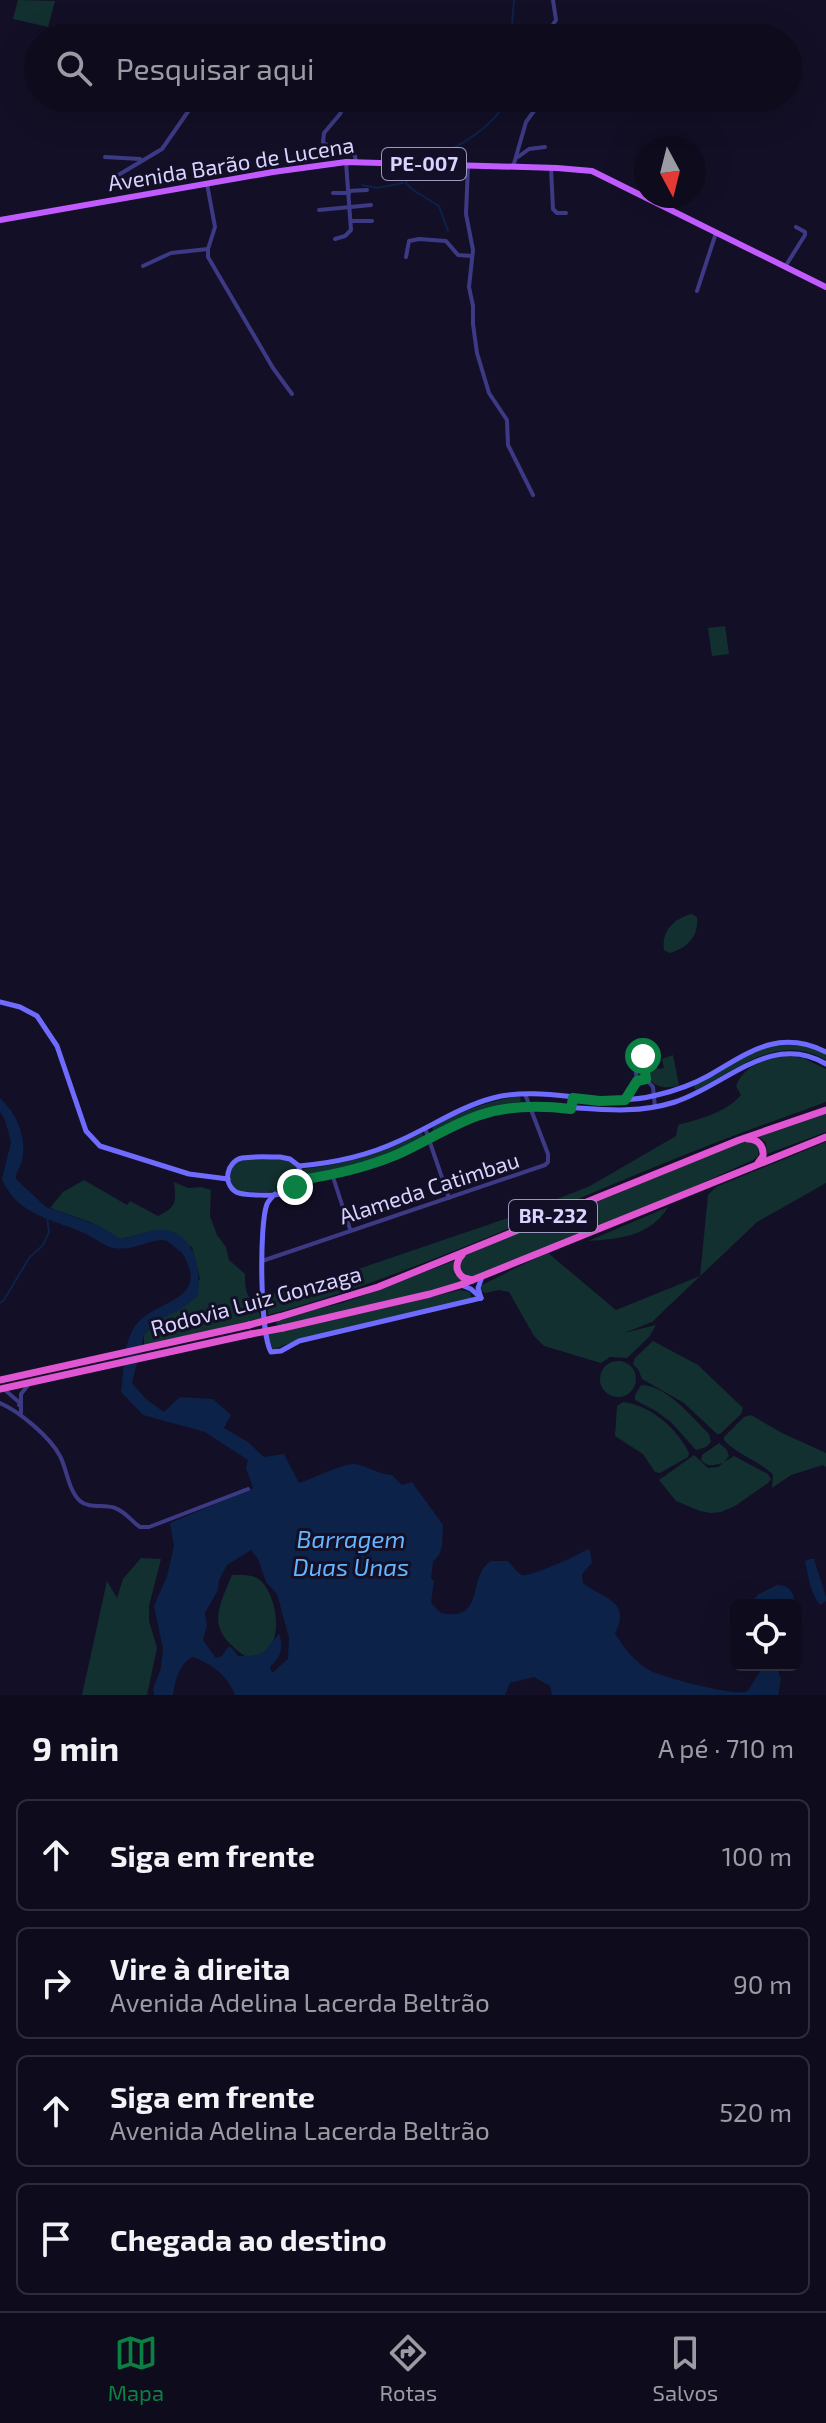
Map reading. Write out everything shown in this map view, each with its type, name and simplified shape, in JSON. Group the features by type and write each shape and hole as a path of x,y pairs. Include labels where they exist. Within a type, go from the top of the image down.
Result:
{"highway":[{"name":"Rodovia Luiz Gonzaga","path":"1,1386 118,1363 351,1297 739,1140 826,1110"},
{"name":"Rodovia Luiz Gonzaga","path":"1,1386 116,1354 283,1328 460,1285 826,1137"},
{"path":"739,1140 752,1139 762,1147 762,1160 749,1168"},
{"path":"467,1251 458,1260 457,1270 467,1279 479,1277"}],"main road":[{"name":"Avenida Barão de Lucena","path":"0,220 346,162 592,171 826,287"},
{"path":"0,1002 20,1007 37,1016 57,1046 86,1131 100,1146 189,1174 228,1179"},
{"path":"299,1166 300,1180 287,1193 238,1192 228,1179 231,1164 242,1158 286,1157 299,1166 331,1163 397,1142 483,1101 525,1094 600,1101 654,1096 691,1084 743,1054 774,1043 805,1044 826,1052"},
{"path":"300,1180 384,1160 494,1111 528,1106 625,1110 655,1107 694,1094 771,1055 805,1055 826,1064"},
{"path":"257,1194 266,1206"},
{"path":"275,1194 266,1206 262,1261 263,1311 268,1349 274,1352 299,1341 481,1298"},
{"path":"479,1277 481,1298"},
{"path":"460,1285 481,1298"}],"street":[{"path":"553,0 556,20 553,24"},
{"path":"115,177 162,149 188,112"},
{"path":"340,112 324,133 323,142 330,149 352,152 356,162"},
{"path":"513,167 526,122 533,112"},
{"path":"516,158 529,149 545,147"},
{"path":"105,157 142,160"},
{"path":"335,239 350,233 346,162"},
{"path":"468,166 466,214 472,244 469,287 477,353 489,393 507,420 508,445 533,495"},
{"path":"551,168 553,209 557,213 566,213"},
{"path":"207,184 215,227 208,249 210,261 292,394"},
{"path":"333,193 367,190"},
{"path":"319,210 371,205"},
{"path":"351,221 372,221"},
{"path":"785,267 805,235 796,227"},
{"path":"697,291 716,233"},
{"path":"406,257 407,245 414,239 446,241 458,255 472,256"},
{"path":"143,266 171,253 208,249"},
{"path":"625,1100 637,1081 634,1060 644,1058 646,1079 661,1091 671,1091"},
{"path":"637,1081 646,1079"},
{"path":"691,1084 694,1094"},
{"path":"653,1087 655,1107"},
{"path":"525,1094 528,1106"},
{"path":"571,1109 573,1098"},
{"name":"Alameda Catimbau","path":"262,1261 541,1167 548,1162 548,1154 528,1106"},
{"path":"425,1128 449,1198"},
{"path":"332,1174 350,1230"},
{"path":"21,1415 21,1394 32,1382"},
{"path":"1,1386 20,1403"},
{"path":"0,1403 21,1415 55,1448 72,1489 81,1502 124,1512 140,1527 149,1527 248,1489"},
{"path":"16,1411 20,1403"}],"green space":[{"path":"18,0 55,1 49,24 13,19"},
{"path":"725,626 729,654 712,656 708,628"},
{"path":"692,914 697,917 694,936 675,951 669,953 664,950 670,926"},
{"path":"774,1044 806,1044 826,1053 826,1060 809,1052 775,1052 743,1064 696,1090 694,1088 694,1085 742,1056"},
{"path":"673,1055 679,1085 656,1085 649,1077 648,1065 664,1068 662,1059"},
{"path":"785,1056 803,1058 826,1069 826,1102 691,1152 472,1244 320,1300 268,1315 268,1295 320,1282 514,1216 590,1186 676,1136 678,1125 728,1106 741,1095 736,1086 744,1073 763,1062"},
{"path":"520,1096 521,1102 481,1111 434,1134 434,1126 455,1116"},
{"path":"826,1111 826,1132 767,1154 766,1143 757,1135"},
{"path":"422,1133 425,1139 380,1158 301,1178 301,1169 363,1157"},
{"path":"744,1141 752,1141 759,1147 758,1156 753,1160 548,1253 616,1310 700,1276 708,1195 716,1187 826,1142 826,1183 757,1222 652,1322 624,1333 656,1325 649,1337 627,1358 610,1357 601,1363 544,1346 534,1336 509,1292 499,1290 485,1293 480,1289 480,1286 540,1256 467,1279 458,1267 468,1251"},
{"path":"254,1158 292,1160 298,1170 299,1180 294,1185 273,1192 243,1192 231,1184 230,1168 235,1164"},
{"path":"84,1180 127,1205 130,1201 158,1216 174,1203 174,1182 188,1188 211,1190 210,1216 217,1235 226,1247 229,1260 245,1274 247,1294 261,1318 144,1346 144,1335 200,1279 192,1247 156,1230 121,1239 90,1222 50,1208 63,1192"},
{"path":"668,1207 661,1217 643,1230 622,1237 588,1241"},
{"path":"454,1261 455,1275 464,1282 429,1293 278,1327 275,1319 346,1302"},
{"path":"460,1290 470,1292 472,1299 306,1337 274,1349 269,1346 268,1333"},
{"path":"653,1341 698,1365 743,1408 741,1414 720,1434 684,1403 642,1379 633,1364 635,1358"},
{"path":"618,1361 630,1367 636,1379 630,1391 618,1397 606,1391 600,1379 606,1367"},
{"path":"641,1385 660,1390 678,1403 709,1434 711,1442 696,1450 672,1423 635,1400"},
{"path":"623,1402 643,1408 662,1419 684,1444 688,1457 660,1473 655,1472 643,1454 615,1436 617,1406"},
{"path":"751,1415 826,1453 826,1467 823,1465 791,1475 772,1488 773,1475 724,1440 744,1417"},
{"path":"719,1443 729,1456 724,1462 734,1456 768,1474 771,1479 735,1506 721,1512 700,1511 676,1501 659,1480 694,1455 708,1468 718,1467 723,1463 709,1465 701,1460 702,1455"},
{"path":"141,1558 161,1559 149,1606 149,1621 157,1648 147,1695 82,1695 107,1581 117,1598 123,1579"},
{"path":"232,1575 257,1578 264,1584 273,1603 276,1615 274,1637 271,1646 262,1654 245,1656 233,1647 220,1629 219,1611"}],"water":[{"name":"Barragem Duas Unas","path":"0,1098 16,1118 22,1134 22,1161 16,1179 46,1207 100,1226 121,1239 164,1230 175,1233 190,1246 197,1265 198,1296 180,1310 154,1322 144,1335 132,1383 146,1399 164,1412 180,1397 213,1399 231,1415 224,1428 248,1442 264,1457 284,1454 299,1483 350,1464 392,1475 402,1485 412,1482 443,1525 442,1546 433,1562 431,1578 434,1581 431,1603 441,1613 455,1614 470,1605 479,1576 491,1561 508,1561 520,1574 527,1575 588,1549 592,1563 582,1574 583,1583 618,1607 620,1614 615,1633 644,1667 683,1681 738,1692 749,1690 760,1671 778,1671 781,1679 778,1695 552,1695 550,1686 534,1677 510,1683 505,1695 235,1695 218,1672 193,1657 181,1668 173,1695 154,1695 163,1649 154,1606 167,1576 174,1546 170,1523 253,1488 246,1468 248,1460 205,1432 143,1415 121,1392 126,1349 135,1326 154,1310 185,1292 190,1283 190,1272 183,1254 161,1240 126,1248 106,1246 27,1209 17,1201 2,1179 11,1142 0,1112","holes":["251,1550 258,1559 266,1582 277,1594 289,1638 288,1659 272,1673 270,1667 280,1652 279,1634 263,1652 247,1656 238,1656 228,1647 222,1656 216,1658 203,1640 207,1626 205,1613 227,1565"]},
{"path":"814,1559 826,1597 820,1605 807,1572 805,1561"},
{"path":"777,1585 785,1586 794,1599 754,1599"}],"waterway":[{"path":"512,24 514,0"},
{"path":"431,158 464,142 498,112"},
{"path":"428,171 422,174 418,171 407,177 406,183 439,206 448,231"},
{"path":"362,185 377,188 403,183"},
{"path":"0,1303 29,1258 43,1245 49,1232 47,1217"}],"route":[{"path":"295,1187 300,1180 355,1169 397,1154 465,1121 494,1111 528,1106 571,1109 573,1098 625,1100 637,1081 646,1079 643,1056"}]}
